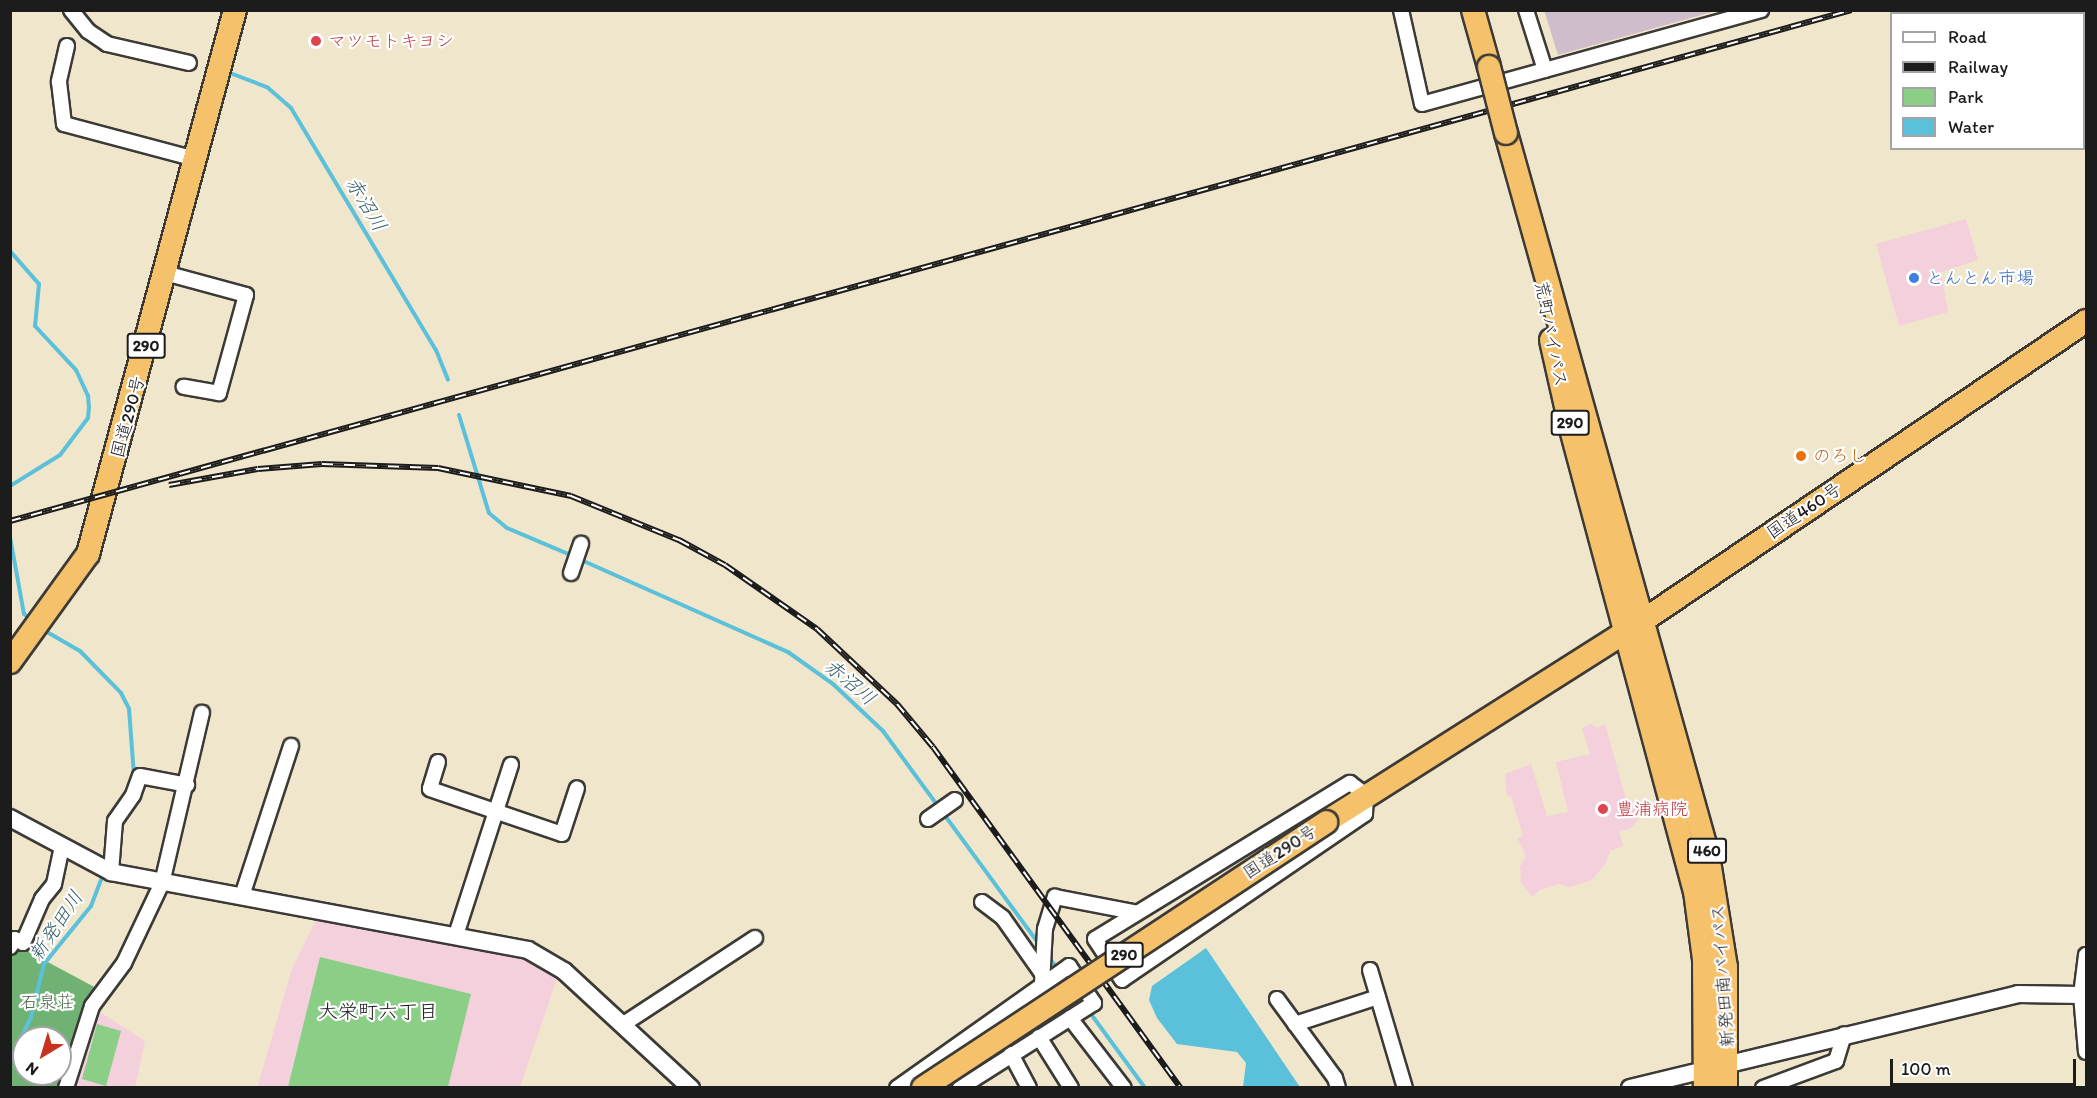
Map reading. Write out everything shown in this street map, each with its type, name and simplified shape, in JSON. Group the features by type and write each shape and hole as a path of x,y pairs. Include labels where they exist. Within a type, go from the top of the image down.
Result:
{"highway":[{"name":"国道290号","path":"11,657 88,554 235,10"},
{"name":"荒町バイパス","path":"1473,10 1528,210 1571,429 1633,627"},
{"name":"国道460号","path":"1633,627 2086,321"},
{"name":"国道290号","path":"923,1088 1366,795 1633,627"},
{"name":"新発田南バイパス","path":"1633,627 1695,891 1704,959 1713,1073 1726,1088"}],"street":[{"path":"71,10 88,31 107,44 189,63"},
{"path":"1401,10 1422,104 1761,10"},
{"path":"1526,10 1545,70"},
{"path":"67,46 59,82 64,124 196,159"},
{"path":"165,273 246,295 219,393 184,387"},
{"path":"571,573 581,544"},
{"path":"66,1088 92,1006 123,963 162,883 187,785 202,713"},
{"path":"242,896 291,746"},
{"path":"438,762 430,789 494,813 562,834 577,788"},
{"path":"456,934 511,765"},
{"path":"105,870 115,821 133,795 140,776 187,785"},
{"path":"1350,783 1366,795 1365,814 1122,980 1095,939 1134,912 1350,783"},
{"path":"928,819 955,800"},
{"path":"10,818 105,870 162,883 456,934 511,945 546,958 691,1088"},
{"path":"10,947 15,939 23,943 42,899 54,884 62,847"},
{"path":"1042,980 1045,929 1055,897 1134,912"},
{"path":"982,902 1003,918 1042,980"},
{"path":"622,1025 755,938"},
{"path":"2086,955 2081,995 2086,1052"},
{"path":"897,1088 1042,980 1069,966 1082,981 1094,1003 960,1088"},
{"path":"1370,970 1405,1088"},
{"path":"1630,1088 1713,1073 1844,1034 2018,994 2081,995"},
{"path":"1295,1024 1378,997"},
{"path":"1277,999 1335,1078 1338,1088"},
{"path":"1070,1018 1124,1088"},
{"path":"1763,1088 1836,1061 1844,1034"},
{"path":"1039,1037 1071,1088"},
{"path":"1011,1054 1029,1088"}],"shaded area":[{"path":"1544,10 1716,10 1716,11 1558,55"},
{"name":"とんとん市場","path":"1966,219 1978,260 1941,272 1948,312 1899,326 1876,244"},
{"name":"豊浦病院","path":"1591,724 1597,728 1605,724 1626,799 1638,807 1638,820 1630,829 1619,831 1623,846 1610,851 1606,863 1592,880 1570,887 1558,884 1539,890 1533,897 1521,883 1520,867 1526,856 1517,838 1523,836 1511,796 1507,797 1505,774 1531,764 1547,816 1568,812 1556,762 1590,754 1582,728"},
{"path":"316,920 530,956 559,973 520,1087 257,1088 292,969"},
{"path":"92,1007 145,1041 135,1087 66,1088 72,1086 72,1069"}],"green space":[{"name":"石泉荘","path":"31,944 42,959 100,990 72,1068 72,1026 12,1026 12,1086 65,1087 11,1088 11,953 16,945"},
{"path":"320,957 471,994 448,1087 288,1087"},
{"path":"97,1024 121,1031 106,1086 82,1079"}],"water":[{"path":"1206,948 1300,1087 1243,1087 1246,1063 1237,1052 1177,1044 1157,1018 1149,1000 1152,986"}],"waterway":[{"name":"赤沼川","path":"230,73 267,87 291,108 436,350 448,380"},
{"name":"新発田川","path":"10,251 39,284 35,326 76,370 88,396 89,407 88,418 60,455 10,486"},
{"name":"赤沼川","path":"459,415 489,513 507,528 573,556"},
{"name":"新発田川","path":"10,537 24,614 30,619"},
{"name":"赤沼川","path":"579,559 788,652 833,684 883,731 1039,944"},
{"name":"新発田川","path":"47,632 80,651 121,693 129,709 134,776"},
{"name":"新発田川","path":"10,1061 31,1017 44,964 91,906 104,872"},
{"name":"赤沼川","path":"1047,955 1068,983"},
{"name":"赤沼川","path":"1088,1010 1145,1088"}],"railway":[{"path":"10,521 1851,10"},
{"path":"169,485 258,469 322,464 438,468 571,496 679,540 725,565 817,629 897,704 933,747 1181,1088"}],"place":[{"name":"マツモトキヨシ","path":"316,41"},
{"name":"とんとん市場","path":"1914,278"},
{"name":"のろし","path":"1801,456"},
{"name":"豊浦病院","path":"1603,809"}],"district":[{"name":"大栄町六丁目","path":"378,1011"}]}
